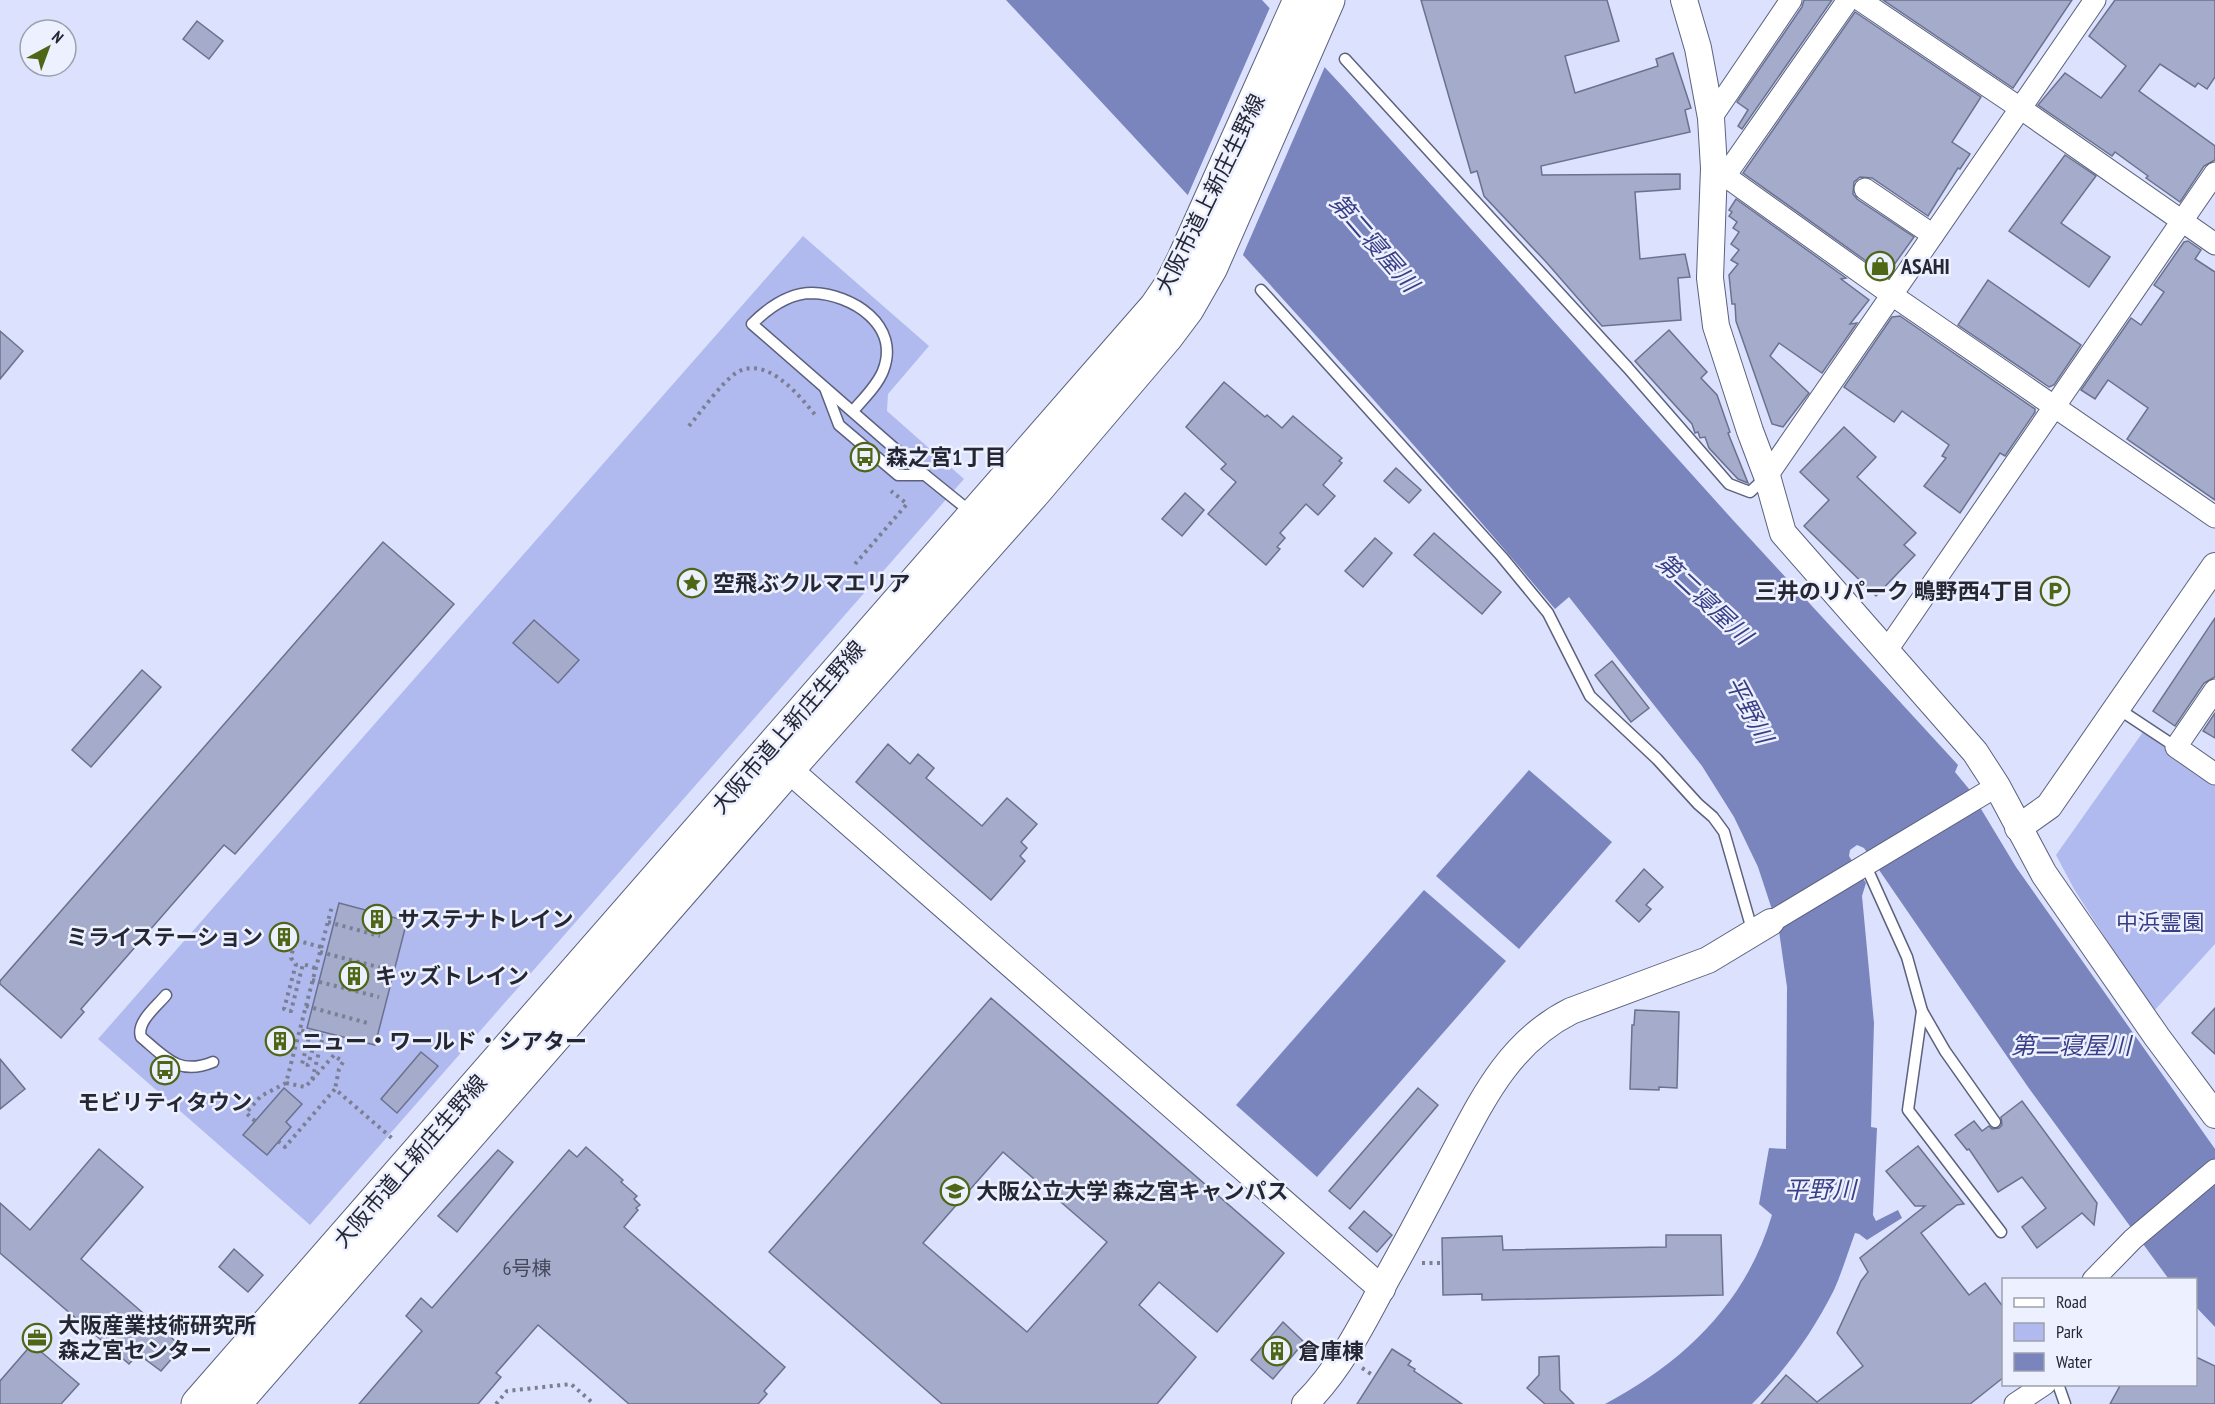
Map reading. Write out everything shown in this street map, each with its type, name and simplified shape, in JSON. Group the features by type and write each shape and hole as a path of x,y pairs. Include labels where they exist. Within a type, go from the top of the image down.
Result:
{"main road":[{"name":"大阪市道上新庄生野線","path":"1156,328 1171,285 1300,0"},
{"name":"大阪市道上新庄生野線","path":"198,1404 985,524 1156,328 1187,309 1211,267 1328,0"},
{"name":"大阪市道上新庄生野線","path":"234,1404 788,769 985,524"}],"street":[{"path":"1684,0 1698,48 1720,172 1710,278 1716,326 1767,476 1783,533 1965,738 1988,792 2018,828 2044,874 2157,1037 2215,1115"},
{"path":"1711,118 1791,0"},
{"path":"1720,172 1848,0"},
{"path":"1860,0 2215,244"},
{"path":"1767,476 2020,108 2086,3"},
{"path":"1720,172 1892,295 2215,517"},
{"path":"1887,650 2215,173"},
{"path":"1865,189 1933,235"},
{"path":"2018,828 2049,807 2215,566"},
{"path":"2215,690 2176,747 2215,774"},
{"path":"788,769 1382,1289"},
{"path":"1305,1404 1355,1341 1488,1089 1518,1050 1539,1030 1571,1011 1708,960 1988,792"},
{"path":"2096,1278 2133,1239 2215,1170"},
{"path":"2015,1404 2042,1386"}],"lane":[{"path":"1345,59 1628,368 1728,484 1750,492 1767,476"},
{"path":"1261,290 1502,557 1548,614 1590,696 1657,759 1713,817 1724,832 1762,928"},
{"path":"853,411 883,372 887,356 884,339 866,310 847,300 811,293 782,302 766,310 752,324 925,475 985,524"},
{"path":"825,387 839,425 898,475 925,475"},
{"path":"2117,708 2176,747"},
{"path":"1864,865 1907,957 1922,1011 1945,1051 1995,1122"},
{"path":"166,995 141,1025 139,1032 141,1037 172,1062 186,1068 199,1068 213,1062"},
{"path":"1922,1011 1908,1110 2001,1232"},
{"path":"2059,1386 2065,1404"}],"path":[{"path":"689,426 735,374 754,368 765,369 775,375 804,401 823,424"},
{"path":"855,564 907,504 890,490"},
{"path":"286,1083 332,906"},
{"path":"328,922 380,936"},
{"path":"316,968 303,964 291,1011 285,1009 296,964 291,958 295,940 320,950 386,969"},
{"path":"312,980 379,997"},
{"path":"306,1006 371,1024"},
{"path":"300,1030 310,1033 302,1064 308,1065 317,1034 323,1036 312,1080"},
{"path":"255,1121 246,1113 261,1096 286,1083 305,1088 334,1055 343,1062 339,1069 335,1089 285,1148 278,1141"},
{"path":"335,1089 395,1141"},
{"path":"496,1404 507,1391 571,1384 594,1404"}],"green space":[{"path":"803,236 929,346 888,394 887,411 964,479 310,1225 98,1039"},
{"name":"中浜霊園","path":"2143,732 2215,783 2215,944 2153,1012 2074,889 2056,855"}],"water":[{"path":"1006,0 1262,0 1345,89 1732,519 1958,765 1955,772 1969,789 2016,867 2215,1149 2215,1327 2197,1308 2197,1278 2168,1278 2028,1087 1864,848 1857,845 1850,850 1849,856 1866,883 1862,896 1874,1023 1871,1127 1877,1128 1873,1215 1876,1221 1898,1210 1902,1218 1867,1240 1855,1233 1834,1290 1817,1321 1787,1365 1752,1404 1605,1404 1661,1369 1708,1327 1729,1302 1746,1276 1761,1247 1772,1215 1759,1204 1769,1148 1786,1149 1787,987 1779,931 1758,867 1734,817 1702,766 1569,597 1555,609 1285,301"},
{"path":"1529,770 1612,842 1519,949 1436,876"},
{"path":"1424,890 1506,961 1317,1177 1236,1105"}],"pier":[{"path":"1271,5 1326,64 1242,257 1187,197"}],"building":[{"path":"1421,0 1607,0 1619,41 1565,56 1575,93 1658,66 1656,59 1673,53 1691,108 1685,110 1690,132 1541,166 1542,175 1680,174 1680,189 1635,192 1640,259 1685,254 1690,277 1678,278 1681,320 1602,326 1484,196 1477,171 1471,173"},
{"path":"1804,0 1832,0 1742,129 1738,126 1748,110 1737,102 1802,7"},
{"path":"1883,0 2072,0 2013,88"},
{"path":"2115,0 2215,0 2215,77 2207,89 2198,83 2195,87 2160,64 2139,91 2215,146 2215,160 2204,166 2180,202 2115,152 2112,156 2038,105 2065,73 2101,98 2126,66 2089,36"},
{"path":"1855,12 1981,97 1952,142 1970,154 1960,169 1958,168 1928,216 1872,178 1860,177 1854,182 1853,194 1857,199 1914,237 1891,269 1880,271 1743,173"},
{"path":"197,21 223,41 209,59 183,39"},
{"path":"2065,155 2096,176 2061,223 2110,257 2089,287 2009,231"},
{"path":"1736,199 1846,278 1841,279 1869,300 1850,324 1857,323 1822,373 1779,343 1770,356 1809,393 1783,427 1772,424 1736,321 1735,304 1732,304 1729,275 1738,264 1731,260 1739,250 1731,244 1739,232 1733,228 1737,222 1729,216 1732,212 1729,210"},
{"path":"2188,241 2201,250 2195,259 2215,272 2215,500 2127,439 2148,408 2108,380 2095,399 2081,390 2131,318 2141,325 2164,292 2154,285 2184,242"},
{"path":"1988,280 2081,345 2054,385 2049,387 1958,325"},
{"path":"1900,316 2035,409 2005,456 2000,453 1960,513 1924,486 1946,458 1942,456 1949,445 1902,411 1894,422 1844,387 1892,317"},
{"path":"1669,330 1707,372 1701,378 1717,395 1730,432 1728,433 1748,483 1738,479 1709,448 1705,437 1700,438 1698,432 1695,433 1692,424 1635,361"},
{"path":"0,331 23,351 0,379"},
{"path":"1224,382 1265,417 1267,415 1282,428 1293,416 1342,458 1339,461 1342,463 1323,485 1335,496 1318,515 1306,504 1280,533 1285,538 1277,547 1280,549 1266,565 1208,514 1236,482 1221,469 1226,464 1186,427"},
{"path":"1844,427 1876,457 1857,477 1916,533 1904,545 1915,555 1876,596 1804,526 1829,500 1800,472"},
{"path":"1396,468 1421,490 1409,503 1384,481"},
{"path":"1185,493 1204,510 1182,536 1162,519"},
{"path":"1434,533 1501,592 1482,614 1414,555"},
{"path":"1375,538 1392,553 1363,587 1345,571"},
{"path":"383,542 454,604 235,854 224,845 81,1009 84,1012 61,1038 0,984 0,981"},
{"path":"2215,618 2215,677 2204,683 2175,726 2153,711"},
{"path":"534,620 579,660 558,683 513,643"},
{"path":"1612,661 1649,708 1631,722 1595,675"},
{"path":"142,670 161,687 91,767 72,750"},
{"path":"2215,713 2215,738 2203,731"},
{"path":"888,744 910,764 918,754 934,768 926,778 982,826 1007,798 1037,824 1021,842 1027,848 1020,856 1025,861 991,900 856,782"},
{"path":"1644,869 1663,887 1646,905 1651,909 1639,922 1616,901"},
{"path":"339,903 407,921 375,1045 307,1028"},
{"path":"991,998 1284,1253 1217,1332 1159,1282 1139,1305 1196,1357 1157,1404 942,1404 769,1252","holes":["1003,1152 1107,1242 1027,1332 923,1243"]},
{"path":"2215,1008 2215,1054 2192,1033"},
{"path":"1635,1010 1679,1012 1677,1088 1630,1089 1632,1025 1634,1025"},
{"path":"421,1052 438,1066 397,1113 381,1099"},
{"path":"0,1059 25,1089 0,1109"},
{"path":"284,1088 302,1104 286,1122 291,1127 267,1155 243,1135"},
{"path":"1418,1088 1438,1105 1350,1209 1329,1191"},
{"path":"2022,1101 2097,1203 2094,1225 2082,1213 2037,1248 2022,1227 2046,1208 2022,1177 1998,1192 1969,1149 1967,1150 1955,1135 1974,1121 1982,1131 1989,1126 1992,1129 1999,1128 2002,1125 2001,1117"},
{"path":"1918,1146 1964,1204 1957,1205 1921,1233 1969,1295 1985,1283 2002,1305 2002,1379 1970,1404 1761,1404 1786,1375 1817,1402 1863,1366 1837,1333 1861,1281 1868,1272 1860,1258 1925,1206 1915,1206 1886,1171"},
{"path":"586,1147 623,1180 621,1182 637,1196 634,1199 640,1205 636,1208 638,1210 624,1227 785,1367 764,1391 767,1394 758,1404 629,1404 538,1325 496,1373 501,1377 478,1404 359,1404 422,1331 406,1316 421,1298 432,1308 569,1150 577,1157"},
{"path":"99,1149 143,1187 81,1259 182,1347 161,1371 138,1354 129,1364 0,1253 0,1203 30,1230"},
{"path":"498,1150 513,1162 457,1232 438,1216"},
{"path":"1364,1211 1392,1235 1377,1252 1349,1228"},
{"path":"1666,1235 1721,1235 1723,1295 1482,1300 1482,1294 1443,1295 1442,1238 1502,1236 1503,1250 1666,1247"},
{"path":"234,1249 263,1275 248,1292 219,1267"},
{"name":"倉庫棟","path":"1283,1322 1304,1342 1273,1379 1251,1360"},
{"path":"32,1344 79,1384 61,1404 0,1404 0,1381"},
{"path":"1392,1349 1411,1361 1408,1365 1415,1369 1414,1371 1462,1404 1357,1404"},
{"path":"1559,1356 1560,1390 1574,1404 1545,1404 1527,1388 1539,1375 1539,1357"},
{"path":"2197,1357 2215,1366 2215,1404 2110,1404 2120,1386 2197,1386"}],"place":[{"name":"ASAHI","path":"1880,266"},
{"name":"森之宮1丁目","path":"865,457"},
{"name":"空飛ぶクルマエリア","path":"692,583"},
{"name":"三井のリパーク 鴫野西4丁目","path":"2055,591"},
{"name":"サステナトレイン","path":"377,919"},
{"name":"ミライステーション","path":"284,937"},
{"name":"キッズトレイン","path":"354,976"},
{"name":"ニュー・ワールド・シアター","path":"280,1041"},
{"name":"モビリティタウン","path":"165,1070"},
{"name":"大阪公立大学 森之宮キャンパス","path":"955,1191"},
{"name":"大阪産業技術研究所 森之宮センター","path":"37,1338"},
{"name":"倉庫棟","path":"1277,1351"}],"water label":[{"name":"第二寝屋川","path":"1374,243"},
{"name":"第二寝屋川","path":"1704,599"},
{"name":"平野川","path":"1749,710"},
{"name":"第二寝屋川","path":"2071,1046"},
{"name":"平野川","path":"1820,1190"}]}
